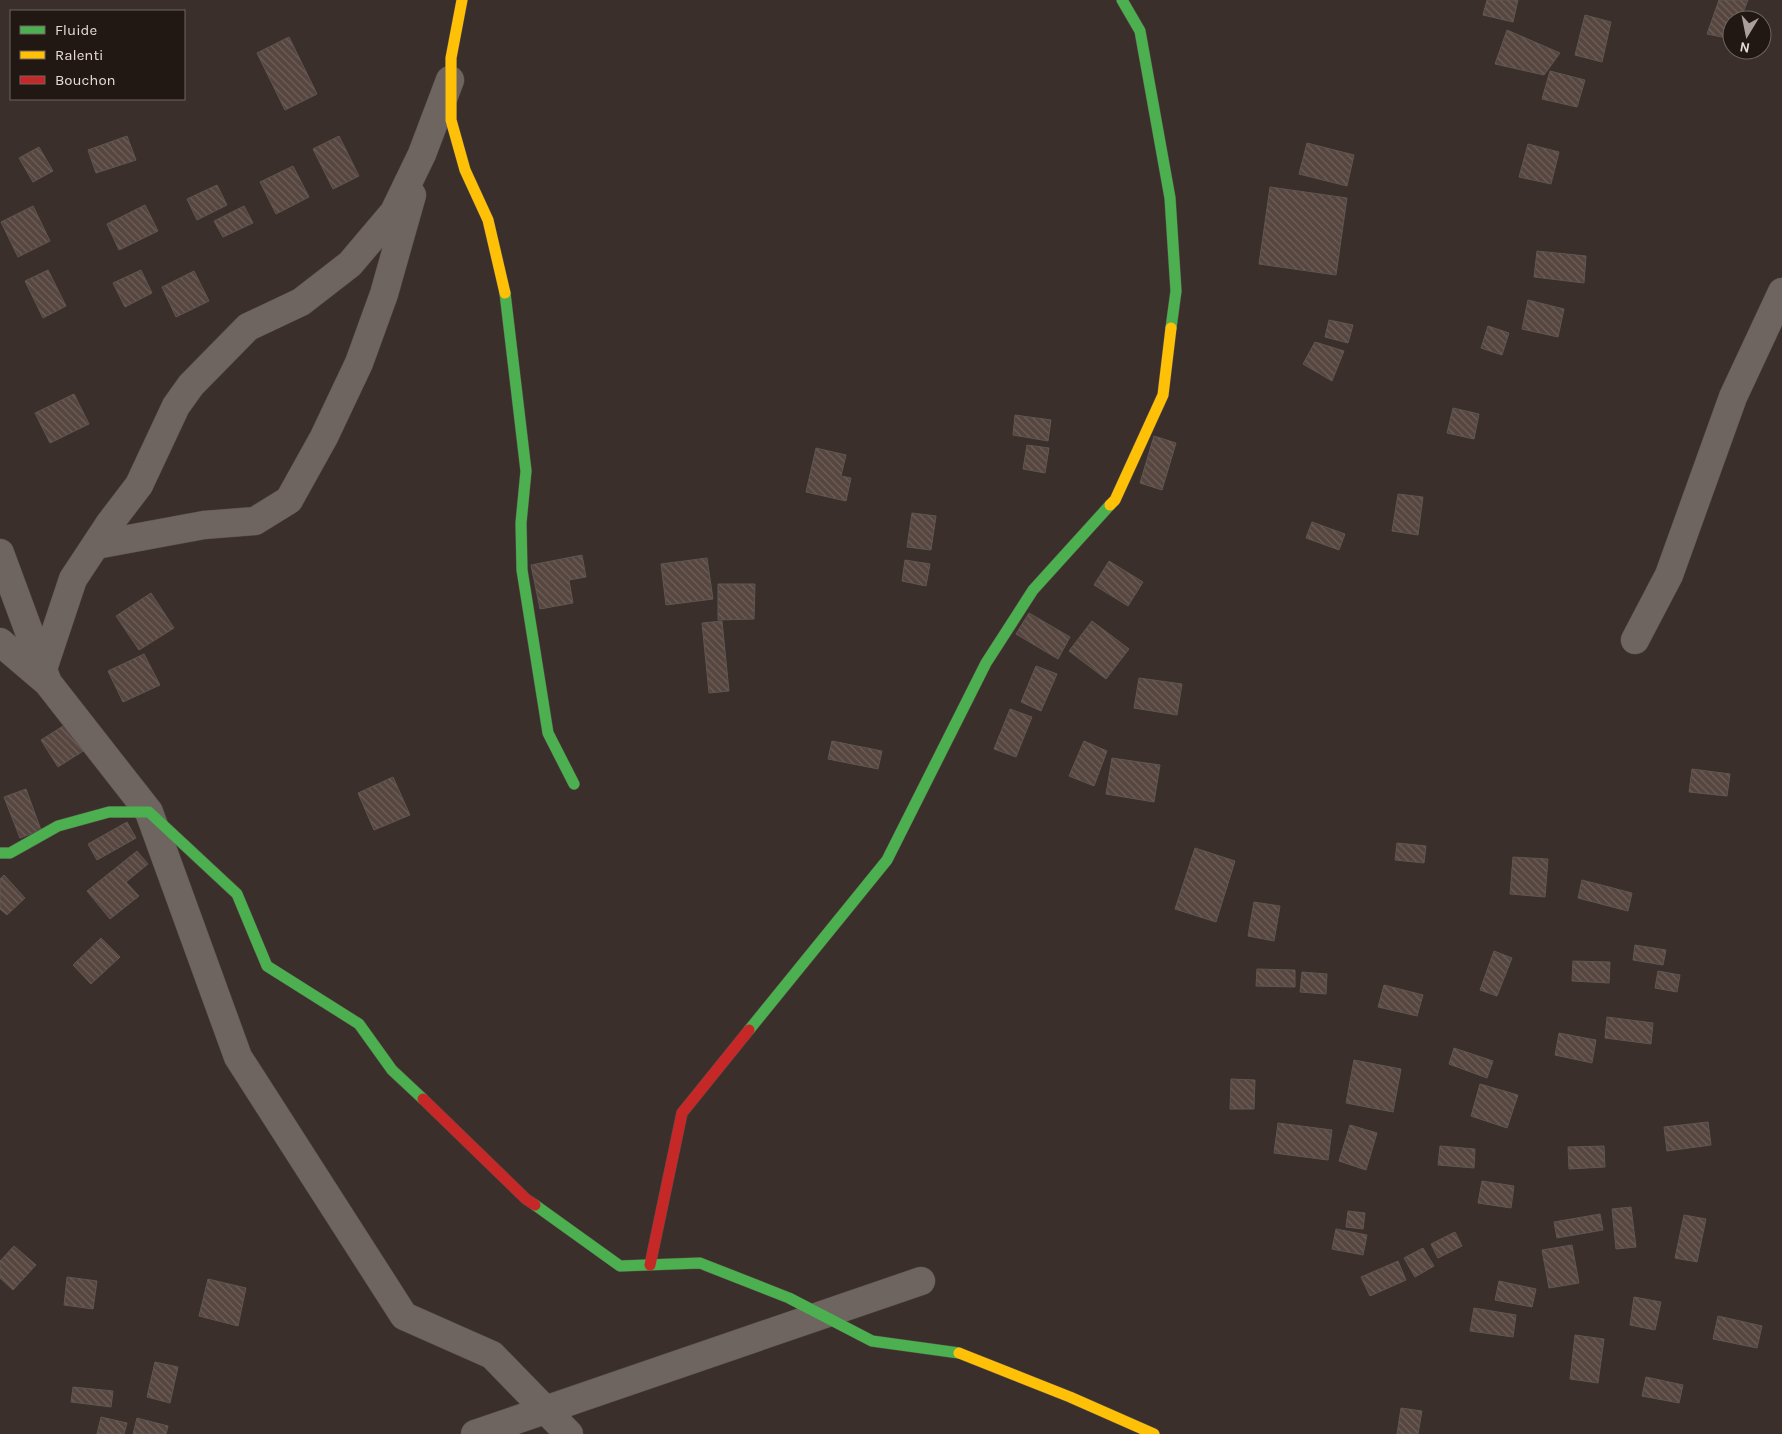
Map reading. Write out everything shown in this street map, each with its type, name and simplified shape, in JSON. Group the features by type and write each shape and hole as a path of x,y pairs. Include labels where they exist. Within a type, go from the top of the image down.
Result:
{"street":[{"path":"462,0 451,58 451,120 465,170 488,220 505,291 526,472 521,523 522,570 548,733 574,784"},
{"path":"650,1265 682,1113 887,860 986,663 1033,590 1115,500 1163,395 1176,291 1170,198 1140,31 1122,0"},
{"path":"46,676 73,579 139,485 176,406 191,385 248,327 301,302 350,264 394,212 422,154 451,78"},
{"path":"96,544 204,525 255,521 289,500 324,437 359,363 384,294 409,208 422,154"},
{"path":"1635,640 1669,575 1733,397 1782,292"},
{"path":"0,553 46,676"},
{"path":"0,642 46,676 149,812 237,894 268,966 359,1024 392,1070 461,1134 526,1199 620,1266 700,1263 789,1298 872,1341 956,1352 1070,1397 1154,1434"},
{"path":"0,853 10,853 58,826 109,812 149,812"},
{"path":"149,812 238,1057 404,1316 492,1355 569,1434"},
{"path":"475,1434 921,1281"}],"building":[{"path":"1487,0 1518,0 1513,22 1483,15"},
{"path":"1719,0 1748,0 1744,10 1722,10 1722,37 1707,34"},
{"path":"1585,15 1611,22 1602,62 1575,55"},
{"path":"1507,30 1560,53 1544,75 1495,64"},
{"path":"289,37 317,94 285,110 257,53"},
{"path":"1550,71 1585,80 1577,107 1542,99"},
{"path":"127,136 136,160 96,173 88,150"},
{"path":"339,136 359,176 333,189 313,149"},
{"path":"1307,143 1354,155 1347,186 1299,174"},
{"path":"1528,144 1559,152 1551,184 1519,177"},
{"path":"39,147 53,171 33,182 19,158"},
{"path":"293,166 309,197 276,214 260,182"},
{"path":"217,185 227,205 197,220 187,199"},
{"path":"1270,187 1347,198 1336,275 1259,264"},
{"path":"145,205 158,231 119,250 107,224"},
{"path":"33,206 50,241 18,257 1,222"},
{"path":"244,206 253,223 223,237 214,221"},
{"path":"1537,251 1586,256 1584,283 1534,277"},
{"path":"48,270 66,306 43,318 25,281"},
{"path":"141,270 152,293 125,307 113,283"},
{"path":"194,271 209,301 176,317 162,287"},
{"path":"1528,300 1564,309 1558,337 1522,329"},
{"path":"1329,320 1353,325 1348,343 1325,337"},
{"path":"1488,326 1509,333 1502,355 1481,348"},
{"path":"1315,342 1344,351 1332,381 1303,364"},
{"path":"74,394 89,424 50,443 35,413"},
{"path":"1453,408 1479,414 1474,439 1447,433"},
{"path":"1015,415 1051,420 1048,441 1013,435"},
{"path":"1154,436 1176,443 1162,490 1140,483"},
{"path":"1027,445 1049,448 1045,473 1023,469"},
{"path":"816,448 846,455 841,476 851,478 846,501 806,492"},
{"path":"1398,494 1423,497 1418,535 1392,531"},
{"path":"912,513 936,516 931,550 907,547"},
{"path":"1312,522 1345,534 1339,550 1306,538"},
{"path":"582,555 586,577 569,580 573,603 540,609 531,565"},
{"path":"707,558 713,599 666,605 661,564"},
{"path":"905,560 930,564 926,586 902,581"},
{"path":"1109,561 1143,582 1128,606 1094,585"},
{"path":"718,584 755,584 754,619 718,620"},
{"path":"151,593 174,628 139,650 116,616"},
{"path":"1029,613 1070,637 1058,659 1016,634"},
{"path":"722,621 729,691 709,693 702,623"},
{"path":"1092,621 1129,649 1106,679 1069,651"},
{"path":"144,654 160,685 123,702 108,671"},
{"path":"1036,666 1057,674 1041,711 1021,702"},
{"path":"1139,678 1182,684 1177,715 1134,708"},
{"path":"1010,709 1032,717 1016,757 994,749"},
{"path":"74,719 91,746 58,767 41,740"},
{"path":"832,741 882,751 878,769 828,759"},
{"path":"1084,741 1107,751 1094,786 1069,776"},
{"path":"1112,758 1160,765 1154,802 1106,794"},
{"path":"1692,769 1730,774 1727,796 1689,792"},
{"path":"393,777 410,815 374,830 358,793"},
{"path":"26,789 41,830 20,838 4,797"},
{"path":"127,822 136,838 97,860 88,844"},
{"path":"1397,843 1426,846 1424,863 1395,860"},
{"path":"1195,848 1235,861 1216,922 1175,909"},
{"path":"137,851 148,864 126,882 139,896 110,919 87,891"},
{"path":"1513,857 1548,859 1545,897 1510,894"},
{"path":"4,875 25,898 7,915 0,909 0,879"},
{"path":"1582,880 1632,893 1628,911 1578,898"},
{"path":"1254,902 1280,906 1274,941 1248,936"},
{"path":"101,938 120,957 91,984 73,965"},
{"path":"1635,945 1666,950 1663,965 1633,960"},
{"path":"1494,951 1512,958 1497,996 1480,990"},
{"path":"1573,961 1610,962 1609,983 1572,981"},
{"path":"1257,969 1295,970 1295,987 1256,986"},
{"path":"1658,971 1680,975 1677,992 1655,988"},
{"path":"1302,972 1327,974 1326,994 1300,992"},
{"path":"1384,985 1423,995 1417,1016 1378,1007"},
{"path":"1607,1017 1653,1023 1651,1044 1605,1038"},
{"path":"1559,1033 1596,1040 1592,1063 1555,1055"},
{"path":"1454,1048 1493,1061 1487,1078 1449,1064"},
{"path":"1354,1060 1401,1069 1393,1112 1346,1103"},
{"path":"1231,1079 1255,1080 1254,1109 1230,1109"},
{"path":"1480,1084 1518,1095 1507,1128 1471,1116"},
{"path":"1708,1122 1711,1145 1667,1151 1664,1127"},
{"path":"1278,1123 1332,1130 1328,1160 1274,1153"},
{"path":"1350,1125 1377,1133 1366,1170 1339,1161"},
{"path":"1440,1146 1475,1149 1474,1168 1438,1165"},
{"path":"1604,1146 1605,1167 1569,1169 1568,1147"},
{"path":"1482,1181 1514,1186 1511,1208 1478,1203"},
{"path":"1631,1207 1636,1247 1616,1249 1612,1209"},
{"path":"1348,1211 1365,1213 1363,1229 1346,1227"},
{"path":"1600,1214 1603,1230 1557,1238 1554,1222"},
{"path":"1684,1215 1706,1219 1697,1262 1675,1258"},
{"path":"1336,1229 1367,1235 1363,1255 1332,1249"},
{"path":"1455,1232 1462,1246 1438,1258 1431,1244"},
{"path":"1572,1245 1579,1283 1549,1288 1542,1250"},
{"path":"14,1246 36,1265 13,1290 0,1278 0,1261"},
{"path":"1423,1248 1434,1266 1415,1277 1404,1258"},
{"path":"1398,1261 1406,1280 1370,1296 1361,1277"},
{"path":"67,1277 97,1281 93,1309 64,1305"},
{"path":"208,1279 246,1288 238,1326 199,1316"},
{"path":"1499,1281 1536,1289 1532,1307 1495,1300"},
{"path":"1634,1297 1661,1302 1655,1330 1630,1325"},
{"path":"1474,1308 1516,1315 1513,1337 1470,1331"},
{"path":"1718,1316 1762,1326 1757,1348 1713,1339"},
{"path":"1575,1335 1604,1339 1598,1383 1570,1379"},
{"path":"155,1362 178,1367 170,1403 147,1397"},
{"path":"1646,1377 1683,1385 1679,1403 1642,1396"},
{"path":"73,1387 113,1391 111,1407 71,1402"},
{"path":"1401,1408 1422,1411 1418,1434 1397,1434"},
{"path":"101,1417 127,1423 124,1434 97,1434"},
{"path":"137,1418 168,1426 166,1434 133,1434"}],"traffic: fast":[{"path":"1122,0 1140,31 1170,198 1176,291 1171,328"},
{"path":"505,293 526,471 521,523 522,570 548,733 574,784"},
{"path":"749,1030 887,860 986,663 1033,590 1110,505"},
{"path":"0,853 10,853 58,826 109,812 149,812 237,894 267,966 359,1024 392,1070 423,1099"},
{"path":"535,1205 620,1266 700,1263 789,1298 872,1341 959,1353"}],"traffic: slow":[{"path":"462,0 451,58 451,120 465,170 488,220 505,293"},
{"path":"1110,505 1115,500 1163,395 1171,328"},
{"path":"959,1353 1070,1397 1154,1434"}],"traffic: jam":[{"path":"650,1265 682,1113 749,1030"},
{"path":"423,1099 526,1199 535,1205"}]}
